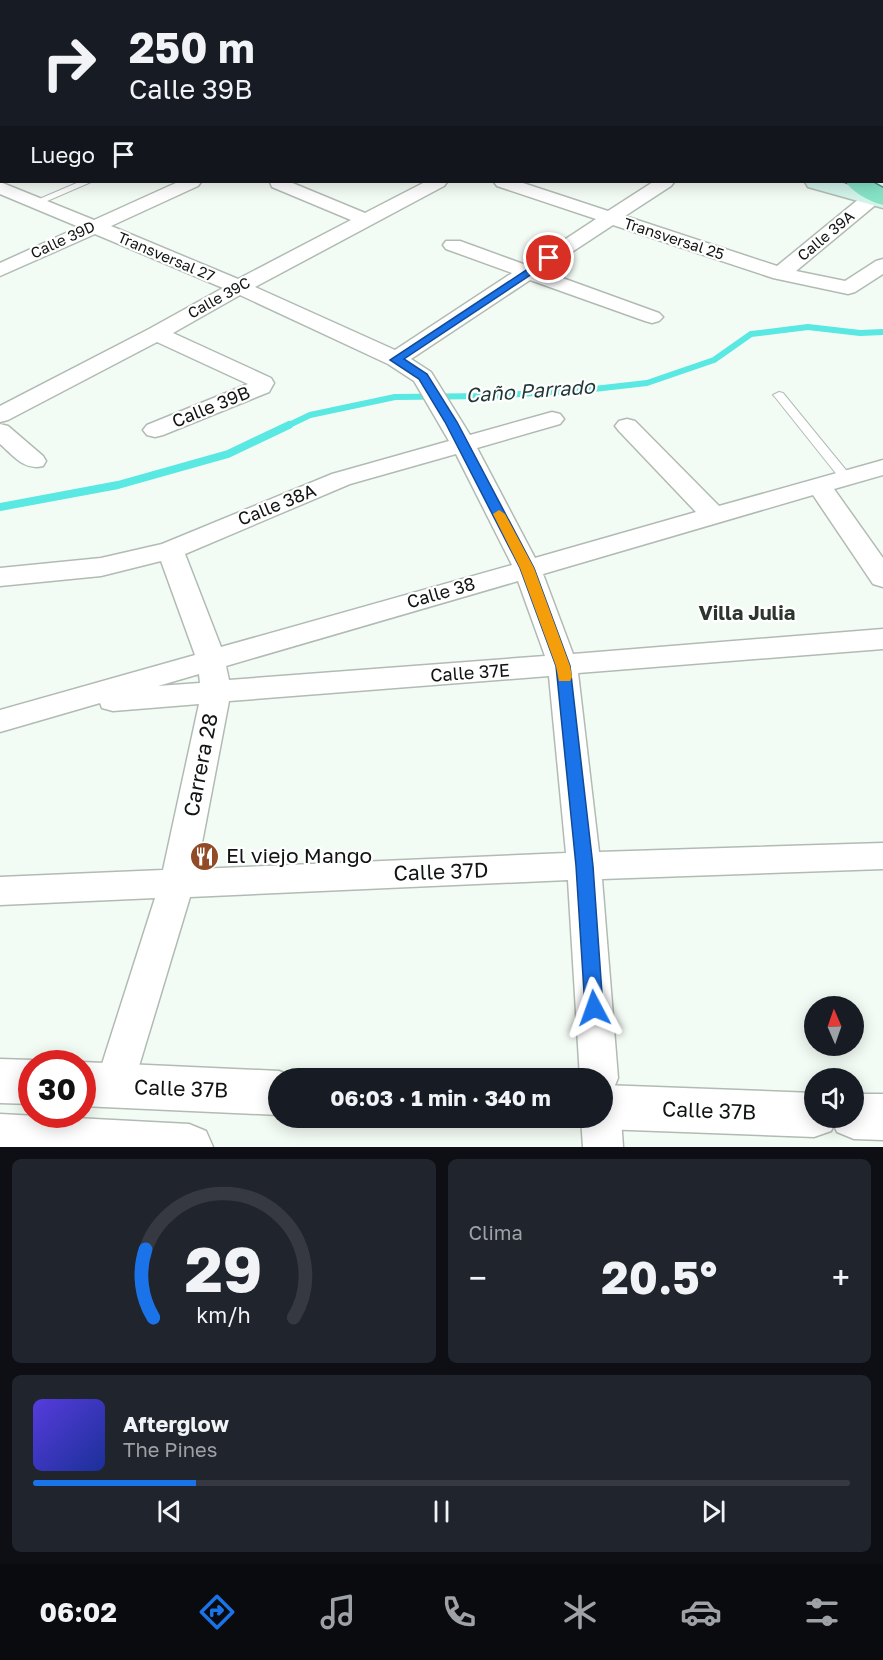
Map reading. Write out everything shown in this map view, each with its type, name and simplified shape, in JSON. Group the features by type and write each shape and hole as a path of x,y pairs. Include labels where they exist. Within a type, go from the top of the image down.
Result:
{"main road":[{"path":"822,183 874,191"}],"street":[{"name":"Calle 39D","path":"0,270 190,183"},
{"path":"278,183 366,220"},
{"name":"Calle 39C","path":"0,415 157,334 239,286 436,183"},
{"name":"Transversal 25","path":"506,183 780,274 848,288 883,265"},
{"path":"396,360 662,183"},
{"name":"Transversal 27","path":"0,187 239,286 396,360 423,377 457,434"},
{"name":"Calle 39A","path":"780,274 874,191"},
{"path":"453,244 652,316"},
{"name":"Calle 39B","path":"155,430 261,387 263,382 157,334"},
{"name":"Calle 38A","path":"0,577 100,567 170,550 341,479 398,462 457,434 552,419"},
{"path":"627,426 713,515"},
{"path":"0,431 34,461"},
{"path":"457,434 527,568 563,666 584,866 598,1068"},
{"name":"Calle 38","path":"213,676 527,568 820,487 883,467"},
{"path":"820,487 883,578"},
{"path":"170,550 213,676"},
{"name":"Calle 37E","path":"0,721 58,704 213,676 563,666 883,639"},
{"name":"Carrera 28","path":"98,1085 177,883 213,676"},
{"name":"Calle 37D","path":"0,891 584,866 883,856"},
{"path":"0,1081 18,1082"},
{"name":"Calle 37B","path":"98,1085 268,1093"},
{"name":"Calle 37B","path":"613,1107 804,1115"},
{"path":"864,1116 883,1117"},
{"path":"602,1128 603,1147"},
{"path":"0,1137 97,1145 189,1147"}],"lane":[{"path":"35,202 83,183"},
{"path":"779,395 846,478"}],"waterway":[{"name":"Caño Parrado","path":"285,427 310,415 395,397 490,396 585,390 647,383 714,360 751,334 808,327 860,333 883,332"},
{"name":"Caño Parrado","path":"0,507 118,485 228,454 289,425"}],"slow traffic":[{"path":"499,514 527,568 563,666 564,677"}],"place":[{"name":"El viejo Mango","path":"205,856"}],"district":[{"name":"Villa Julia","path":"747,613"}],"route":[{"path":"549,258 396,360 423,377 451,422 527,568 563,666 584,866 594,1008"}]}
